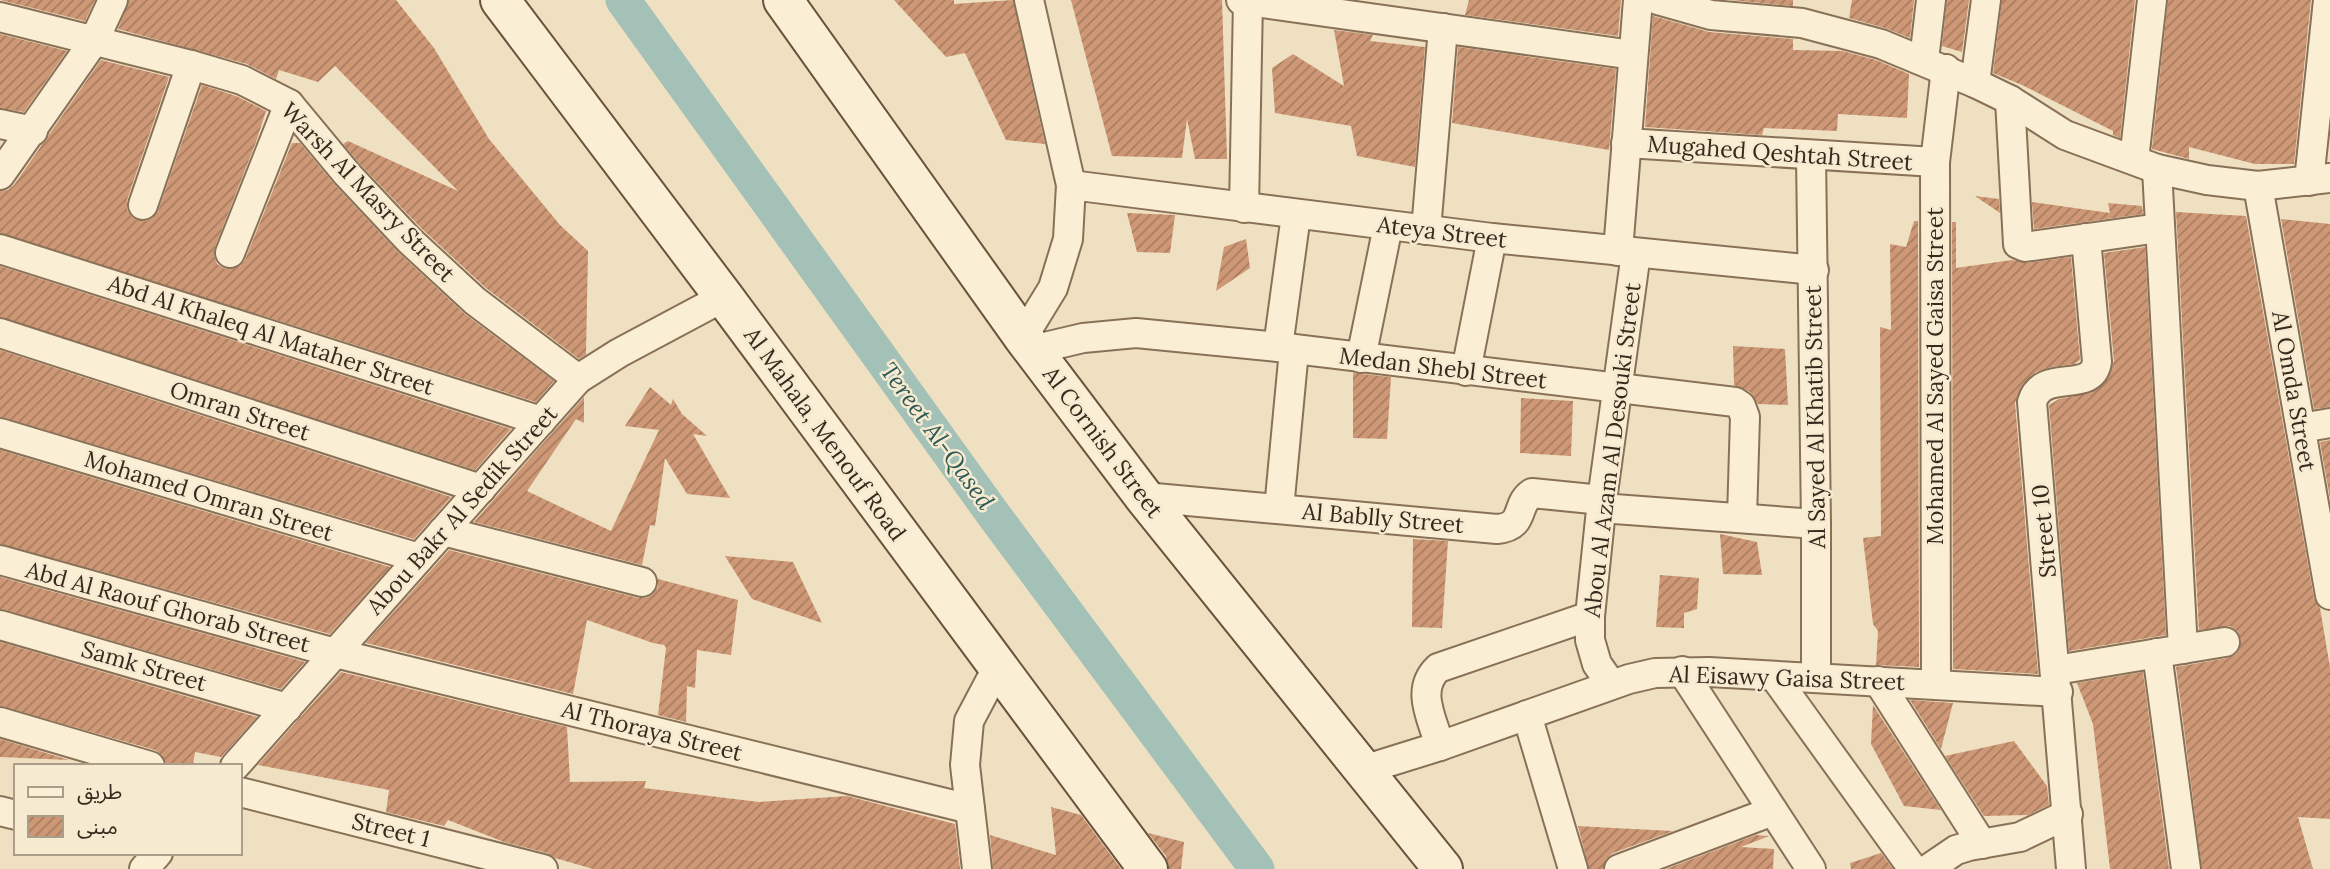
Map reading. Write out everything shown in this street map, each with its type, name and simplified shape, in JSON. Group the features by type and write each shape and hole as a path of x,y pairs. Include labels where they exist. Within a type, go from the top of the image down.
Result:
{"main road":[{"name":"Al Mahala, Menouf Road","path":"500,0 1148,869"},
{"name":"Al Cornish Street","path":"783,0 1028,343 1144,496 1443,869"}],"street":[{"path":"0,175 94,41 113,0"},
{"path":"1028,343 1053,288 1068,239 1071,185 1029,0"},
{"path":"1244,208 1244,0 1333,6 1443,28 1633,55"},
{"name":"Abou Al Azam Al Desouki Street","path":"1611,684 1597,664 1590,640 1590,616 1601,504 1617,389 1627,252 1626,143 1638,0"},
{"path":"1658,0 1715,7 1804,11 1935,64 2010,100 2066,135 2145,165 2207,180 2258,186 2320,180 2328,0"},
{"name":"Mohamed Al Sayed Gaisa Street","path":"1931,0 1935,64 1936,684"},
{"path":"1975,83 1986,0"},
{"path":"2152,0 2145,165 2160,228 2170,651 2186,869"},
{"name":"Warsh Al Masry Street","path":"0,17 242,80 289,104 347,174 409,240 475,301 578,379"},
{"path":"1426,230 1443,28"},
{"path":"143,205 191,65"},
{"path":"2010,100 2018,244 2025,247 2160,228"},
{"path":"230,253 289,104"},
{"path":"0,124 33,131"},
{"name":"Mugahed Qeshtah Street","path":"1626,143 1935,162"},
{"name":"Al Sayed Al Khatib Street","path":"1811,156 1816,678"},
{"name":"Ateya Street","path":"1071,185 1492,238 1814,270"},
{"name":"Al Omda Street","path":"2258,186 2330,595"},
{"path":"1279,509 1286,349 1296,215"},
{"path":"1361,358 1388,226"},
{"path":"1466,371 1492,238"},
{"name":"Street 10","path":"2071,869 2032,402 2039,388 2047,384 2083,379 2096,370 2086,238"},
{"name":"Abd Al Khaleq Al Mataher Street","path":"0,249 541,421"},
{"name":"Abou Bakr Al Sedik Street","path":"237,764 578,379 619,353 724,297"},
{"name":"Omran Street","path":"0,333 481,489"},
{"name":"Medan Shebl Street","path":"1028,343 1136,333 1735,402 1741,406 1745,417 1742,519"},
{"path":"2301,428 2330,423"},
{"name":"Mohamed Omran Street","path":"0,433 419,558"},
{"name":"Al Bablly Street","path":"1144,496 1497,529 1515,523 1524,500 1532,493 1601,504"},
{"path":"1601,504 1816,524"},
{"path":"443,531 642,582"},
{"name":"Abd Al Raouf Ghorab Street","path":"0,560 335,653"},
{"path":"1440,746 1425,688 1429,677 1438,668 1590,616"},
{"name":"Samk Street","path":"0,625 287,708"},
{"name":"Al Eisawy Gaisa Street","path":"1363,769 1440,746 1611,684 1655,673 1682,671 1936,684 2057,681 2170,651 2225,642"},
{"name":"Al Thoraya Street","path":"335,653 970,809"},
{"path":"977,869 965,765 969,721 997,668"},
{"path":"1682,671 1811,869"},
{"path":"1774,676 1913,869"},
{"path":"1878,681 1982,844"},
{"path":"1527,715 1573,869"},
{"path":"0,722 142,764"},
{"name":"Street 1","path":"242,793 543,869"},
{"path":"1619,869 1773,811"},
{"path":"1927,869 1956,850 2020,837 2068,814"}],"building":[{"path":"0,0 95,0 85,21"},
{"path":"129,0 396,0 434,48 489,139 560,225 588,251 586,355 579,359 486,288 421,228 359,163 343,144 348,141 458,191 335,66 318,82 279,70 276,79 247,64 118,29"},
{"path":"894,0 954,0 954,4 1013,0 1045,144 1006,140 965,53 946,57"},
{"path":"1071,0 1222,0 1227,159 1195,159 1187,119 1182,158 1112,156"},
{"path":"1469,0 1621,0 1618,36 1465,15"},
{"path":"1730,0 1793,0 1793,6"},
{"path":"1852,0 1914,0 1910,38 1849,18"},
{"path":"1947,0 1969,0 1962,52 1942,46"},
{"path":"2002,0 2135,0 2120,138 2113,135 2113,131 1993,73"},
{"path":"2168,0 2311,0 2294,164 2255,164 2189,147 2189,159 2152,149"},
{"path":"1653,16 1709,32 1793,39 1793,50 1842,51 1876,60 1909,74 1907,118 1838,114 1837,131 1764,128 1762,135 1645,127"},
{"path":"1334,30 1373,35 1370,41 1425,47 1415,167 1357,156 1351,126 1275,113 1272,68 1293,54 1344,86"},
{"path":"0,34 67,51 24,112 0,108"},
{"path":"1458,47 1616,69 1609,150 1452,123"},
{"path":"101,60 169,77 127,200 127,209 131,216 146,221 153,218 158,211 202,85 236,96 266,111 215,247 217,264 225,269 232,269 245,260 292,143 300,143 398,252 465,314 554,381 536,402 0,233 0,191 8,190 14,185"},
{"path":"1975,196 1999,199 2000,213"},
{"path":"2032,202 2110,213 2108,203 2142,206 2143,214 2034,229"},
{"path":"2176,212 2246,216 2314,598 2320,608 2330,667 2330,819 2298,817 2313,869 2202,869 2176,667 2228,658 2236,654 2241,640 2238,632 2230,626 2199,630"},
{"path":"1127,213 1175,215 1170,253 1137,252"},
{"path":"2281,219 2330,224 2330,407 2314,409"},
{"path":"1914,221 1918,221 1919,667 1876,665 1878,631 1873,624 1863,538 1881,536 1880,327 1891,330 1890,244 1906,247"},
{"path":"1952,222 1956,222 1956,268 2012,260 2027,263 2071,257 2080,360 2074,364 2036,372 2023,384 2015,403 2038,674 1953,669"},
{"path":"1246,239 1250,268 1216,291 1224,247"},
{"path":"2145,247 2166,635 2069,651 2049,405 2059,399 2091,393 2108,378 2114,361 2104,253"},
{"path":"0,266 511,429 475,470 0,317"},
{"path":"1733,346 1785,349 1788,405 1758,404 1750,392 1734,385"},
{"path":"0,350 451,497 414,539 0,417"},
{"path":"1353,373 1391,377 1387,439 1353,438"},
{"path":"650,387 671,405 673,399 682,414 707,436 693,434 730,498 687,494 665,458 655,526 650,525 642,565 474,522 584,397 584,423 576,419 527,491 611,531 659,430 625,426"},
{"path":"1521,398 1573,401 1571,456 1520,453"},
{"path":"2330,440 2330,499 2320,442"},
{"path":"0,450 390,567 330,634 0,544"},
{"path":"1720,534 1757,542 1762,575 1723,574"},
{"path":"1413,539 1448,541 1442,628 1412,627"},
{"path":"449,550 638,598 653,594 658,587 658,579 738,600 731,655 697,650 695,688 687,686 686,722 658,715 666,648 664,645 587,620 573,694 366,643"},
{"path":"725,556 793,562 822,623 752,599"},
{"path":"1660,575 1699,578 1697,609 1684,613 1684,628 1656,627"},
{"path":"0,577 305,662 281,689 0,609"},
{"path":"0,642 257,717 221,757 195,752 193,764 166,763 162,755 155,750 0,706"},
{"path":"341,672 567,727 570,782 646,781 644,788 759,802 847,796 955,824 960,869 593,869 504,842 448,820 444,826 386,812 389,790 258,765"},
{"path":"2143,672 2169,869 2110,869 2093,724 2077,683"},
{"path":"1910,700 1953,703 1941,749"},
{"path":"1873,705 1941,810 1904,806 1871,744"},
{"path":"0,739 69,760 0,757"},
{"path":"2014,741 2047,786 2049,805 2028,815 1984,816 1945,756"},
{"path":"1051,807 1081,815 1121,869 993,869 990,835 1056,855"},
{"path":"1578,826 1673,831 1613,853 1606,859 1603,869 1589,869"},
{"path":"1148,833 1184,842 1181,869 1169,869 1166,856"},
{"path":"1756,835 1769,836 1741,847 1774,849 1773,869 1666,869"},
{"path":"1881,853 1893,869 1851,869 1850,863"}],"waterway":[{"name":"Tereet Al-Qased","path":"623,0 993,514 1257,869"}]}
